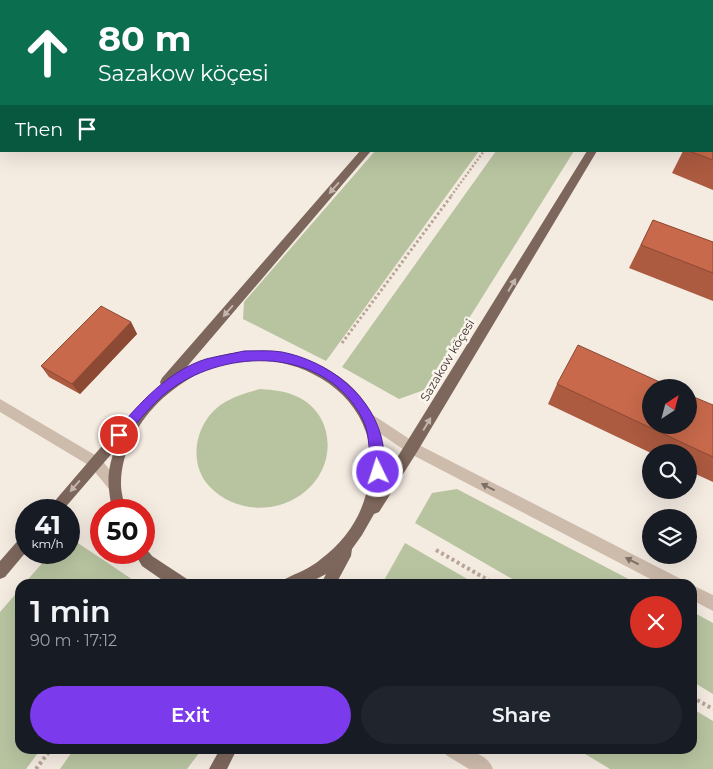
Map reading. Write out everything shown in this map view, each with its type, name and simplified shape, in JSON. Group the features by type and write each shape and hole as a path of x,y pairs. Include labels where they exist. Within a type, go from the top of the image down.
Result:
{"main road":[{"path":"63,499 365,152"},
{"name":"Sazakow köçesi","path":"331,579 359,530 412,448 591,152"},
{"path":"117,499 114,485 122,445 143,408 172,382 206,364 244,355 282,357 317,368 346,389 368,418 376,444 378,472 372,501 359,530 327,564 299,579"},
{"path":"0,572 15,555"},
{"path":"152,564 174,579"},
{"path":"217,769 226,754"}],"street":[{"path":"0,404 95,462 114,485"},
{"path":"368,418 412,448 666,579"},
{"path":"697,595 713,603"},
{"path":"460,754 485,769"}],"path":[{"path":"342,343 483,152"},
{"path":"436,550 486,579"},
{"path":"697,700 713,709"},
{"path":"36,769 47,754"}],"green space":[{"path":"374,152 478,152 326,361 243,319 244,302"},
{"path":"495,152 573,152 424,390 399,399 342,367"},
{"path":"260,389 290,394 310,405 324,424 328,446 322,469 316,480 305,491 293,500 264,508 250,507 222,497 203,478 198,467 197,455 200,432 205,421 213,412 231,399"},
{"path":"457,489 628,579 512,579 415,523 432,493"},
{"path":"405,543 467,579 385,579"},
{"path":"80,544 90,551 90,564 109,564 132,579 28,579 41,564 80,564"},
{"path":"15,595 15,754 37,754 26,769 0,769 0,612"},
{"path":"697,614 713,623 713,694 697,684"},
{"path":"697,711 713,721 713,769 610,769 585,754 697,754"},
{"path":"70,754 198,754 187,769 60,769"}],"building":[{"path":"692,152 713,152 713,160"},
{"path":"653,220 713,242 713,273 641,245"},
{"path":"101,306 131,322 72,384 41,366"},
{"path":"578,345 653,379 642,379 642,424 557,384"},
{"path":"698,399 713,405 713,457 697,450 697,444 685,444 664,434 698,434"}],"route":[{"path":"119,435 143,408 172,382 206,364 244,355 282,357 317,368 346,389 368,418 376,444 378,472"}]}
